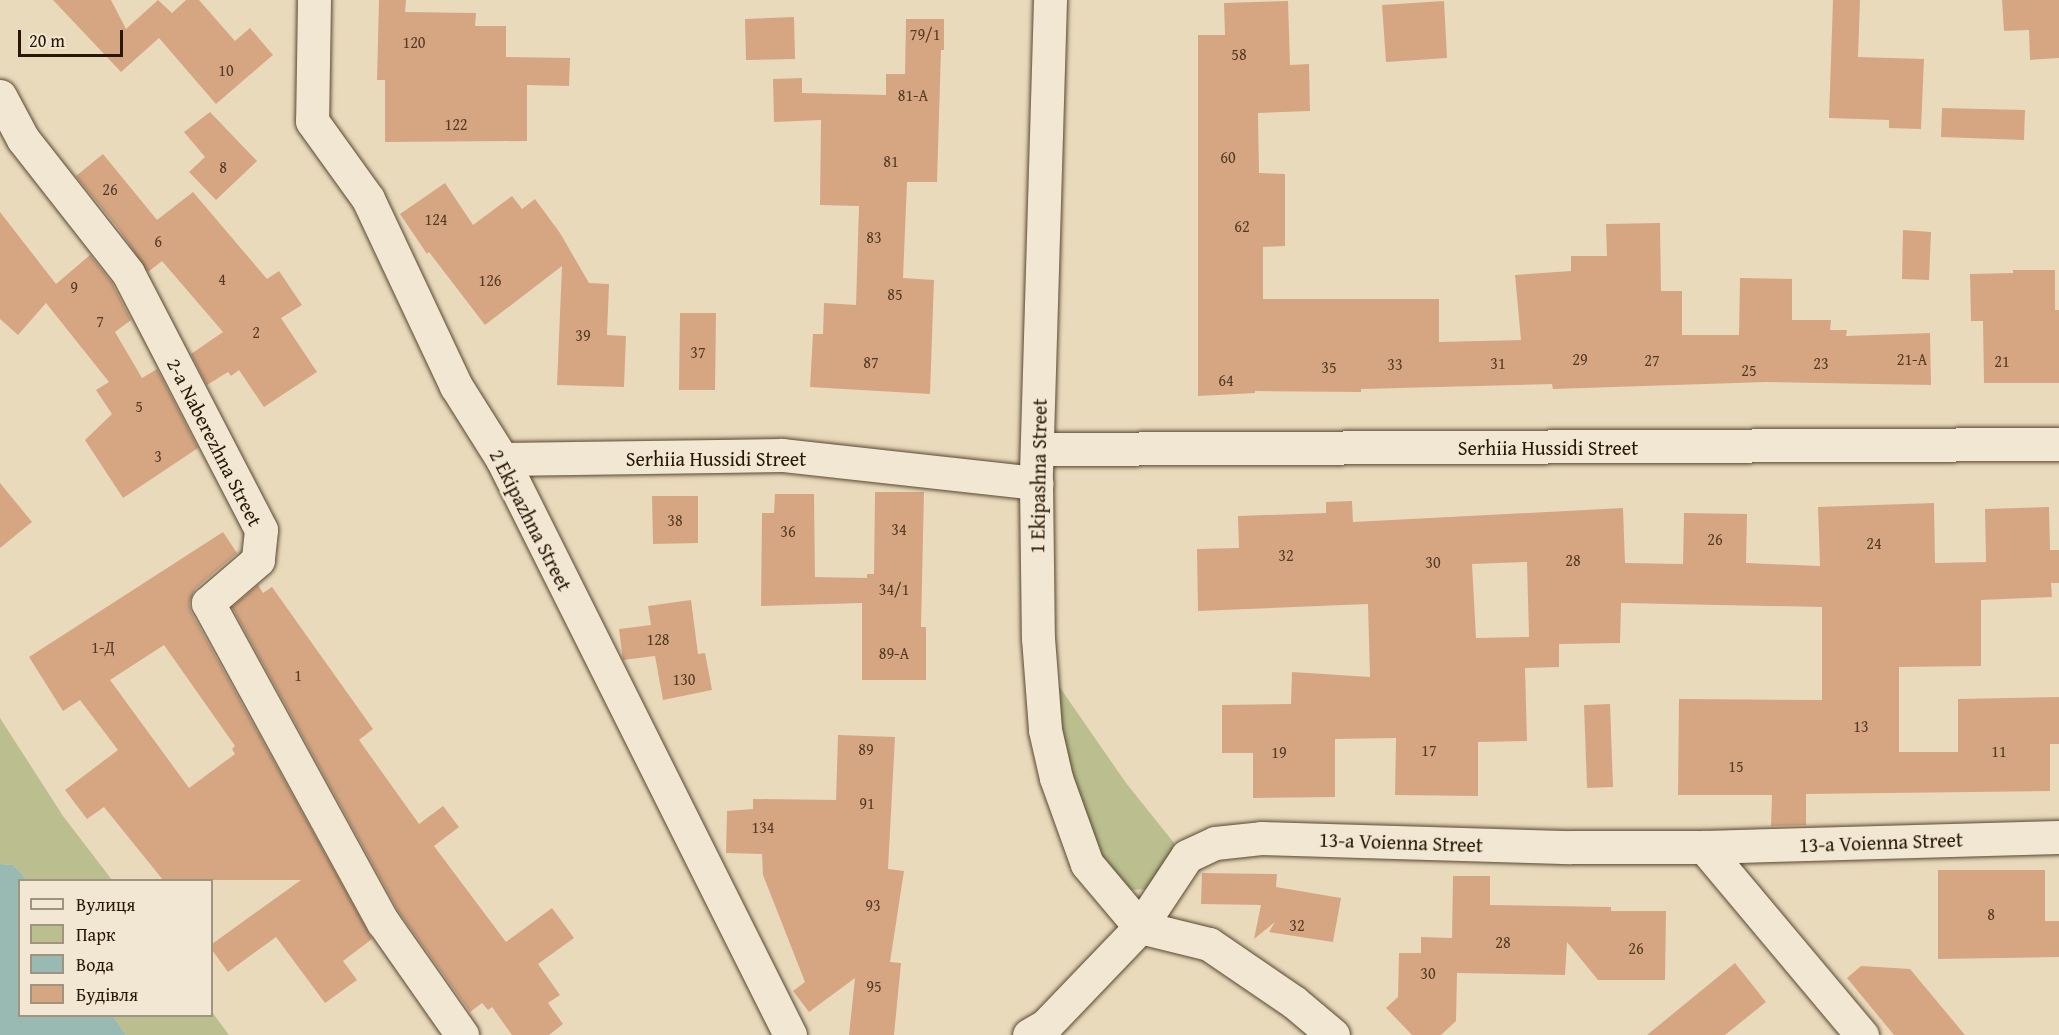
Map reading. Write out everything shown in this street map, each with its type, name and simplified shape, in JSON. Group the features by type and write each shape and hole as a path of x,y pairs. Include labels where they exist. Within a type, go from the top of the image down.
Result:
{"street":[{"name":"2 Ekipazhna Street","path":"314,0 312,121 368,199 456,386 502,459 790,1035"},
{"name":"1 Ekipashna Street","path":"1050,0 1036,483 1038,638 1045,730 1051,759 1087,864 1140,927"},
{"name":"2-a Naberezhna Street","path":"0,96 23,139 128,273 261,530 258,560 208,603 383,922 462,1035"},
{"name":"Serhiia Hussidi Street","path":"1037,449 2059,444"},
{"name":"Serhiia Hussidi Street","path":"502,459 782,455 1036,483"},
{"name":"13-a Voienna Street","path":"1029,1035 1046,1025 1140,927 1187,856 1215,843 1261,838 1571,847 1704,847 2059,837"},
{"path":"1704,847 1862,1035"},
{"path":"1140,927 1209,944 1294,1002 1333,1035"}],"green space":[{"path":"1054,679 1126,783 1174,843 1177,859 1146,889 1129,890 1097,854 1067,772"},
{"path":"0,718 63,816 111,879 26,879 13,865 0,864"},
{"path":"213,1013 229,1035 126,1035 114,1017 213,1017"}],"water":[{"path":"0,864 13,865 26,879 18,879 18,1017 114,1017 126,1035 0,1035"}],"building":[{"path":"53,0 111,0 126,29 158,0 172,13 186,0 199,0 235,41 250,28 273,55 216,104 159,38 121,72"},
{"path":"379,0 406,0 405,12 476,13 475,26 506,26 506,57 570,58 569,86 527,85 527,141 385,142 385,80 377,80"},
{"path":"1833,0 1860,0 1858,57 1924,59 1921,129 1889,128 1889,120 1829,118"},
{"path":"2002,0 2059,0 2059,58 2030,60 2029,30 2004,31"},
{"path":"1288,1 1290,65 1309,64 1310,111 1258,113 1259,173 1285,174 1285,246 1263,247 1263,299 1439,299 1439,342 1521,340 1515,275 1571,271 1571,256 1607,256 1606,224 1660,223 1661,291 1682,291 1682,335 1739,335 1740,278 1792,279 1792,320 1831,320 1830,330 1847,330 1846,336 1930,333 1931,385 1766,382 1553,389 1552,384 1361,389 1361,392 1255,391 1255,393 1198,396 1198,35 1225,35 1224,3"},
{"path":"1444,1 1447,58 1386,62 1382,5"},
{"path":"794,17 795,59 746,60 745,19"},
{"path":"906,19 944,19 937,182 907,182 903,278 934,280 930,394 810,387 813,334 823,334 824,303 856,305 859,206 820,205 821,120 774,122 773,79 802,78 802,93 886,95 886,74 905,74"},
{"path":"1942,108 2025,110 2024,140 1941,137"},
{"path":"210,112 257,161 216,200 189,172 205,157 184,132"},
{"path":"103,154 157,220 193,192 267,279 279,271 302,305 281,318 317,372 264,407 239,370 231,376 228,372 207,385 191,354 223,332 162,261 148,272 118,228 76,176"},
{"path":"445,183 473,225 512,196 522,209 535,199 560,233 589,283 609,284 607,335 626,336 624,387 557,385 562,266 485,325 429,252 427,254 400,214"},
{"path":"0,212 56,284 90,255 112,283 131,320 115,332 142,378 157,369 198,448 123,498 85,440 112,414 96,390 109,382 46,303 18,335 0,319"},
{"path":"1903,230 1931,232 1929,280 1902,279"},
{"path":"2013,270 2055,270 2055,310 2059,310 2059,383 1984,383 1983,321 1971,321 1970,274 2013,273"},
{"path":"680,313 716,313 715,390 679,390"},
{"path":"0,483 32,522 0,548"},
{"path":"875,492 924,492 921,627 926,627 926,680 862,680 862,603 761,606 762,513 774,513 775,494 814,494 815,577 867,578 867,574 874,574"},
{"path":"652,496 698,496 698,543 653,544"},
{"path":"1352,501 1353,522 1623,508 1625,563 1683,564 1684,513 1747,514 1746,563 1820,566 1818,507 1934,503 1935,563 1986,562 1985,509 2049,507 2050,550 2059,550 2059,583 2051,583 2052,597 1981,600 1981,666 1899,667 1899,752 1958,752 1958,699 2059,697 2059,744 2050,744 2050,791 1806,794 1806,825 1771,826 1772,795 1678,795 1679,699 1822,700 1822,607 1621,603 1620,643 1559,644 1559,667 1525,668 1527,741 1478,742 1478,796 1395,795 1396,738 1335,739 1335,797 1253,798 1253,753 1222,753 1222,705 1291,704 1292,672 1370,677 1368,604 1198,611 1197,549 1239,548 1238,516 1326,513 1326,502","holes":["1527,562 1529,637 1476,638 1472,564"]},
{"path":"223,532 237,553 195,589 189,603 191,612 372,939 343,961 357,980 325,1003 276,937 228,972 213,951 213,943 301,880 162,879 104,807 87,819 65,790 118,750 80,700 63,711 29,657","holes":["164,645 235,746 232,749 235,754 189,788 110,680"]},
{"path":"258,585 263,593 272,587 373,729 359,740 419,824 443,806 459,827 434,846 506,942 552,908 574,938 538,964 560,995 548,1003 563,1024 549,1035 512,1035 492,1007 488,1010 482,1003 470,1012 399,912 232,607"},
{"path":"691,600 698,654 705,653 712,690 663,700 655,656 623,660 619,629 651,625 648,606"},
{"path":"1610,704 1613,787 1587,788 1584,705"},
{"path":"838,735 895,737 888,869 904,871 890,962 901,963 894,1035 849,1035 855,978 809,1012 793,991 805,982 763,875 762,854 726,853 727,811 753,809 753,799 836,800"},
{"path":"1938,870 2045,870 2045,921 2059,921 2059,957 1938,959"},
{"path":"1202,873 1277,874 1276,887 1341,898 1333,942 1269,932 1275,922 1254,939 1261,905 1201,904"},
{"path":"1453,876 1490,876 1490,905 1611,907 1611,911 1666,911 1665,980 1598,980 1567,942 1565,975 1457,973 1456,1021 1441,1035 1412,1035 1386,1008 1398,997 1399,953 1421,953 1421,937 1452,938"},
{"path":"1735,963 1766,1002 1725,1035 1647,1035"},
{"path":"1861,966 1910,969 1965,1035 1894,1035 1847,978"}]}
